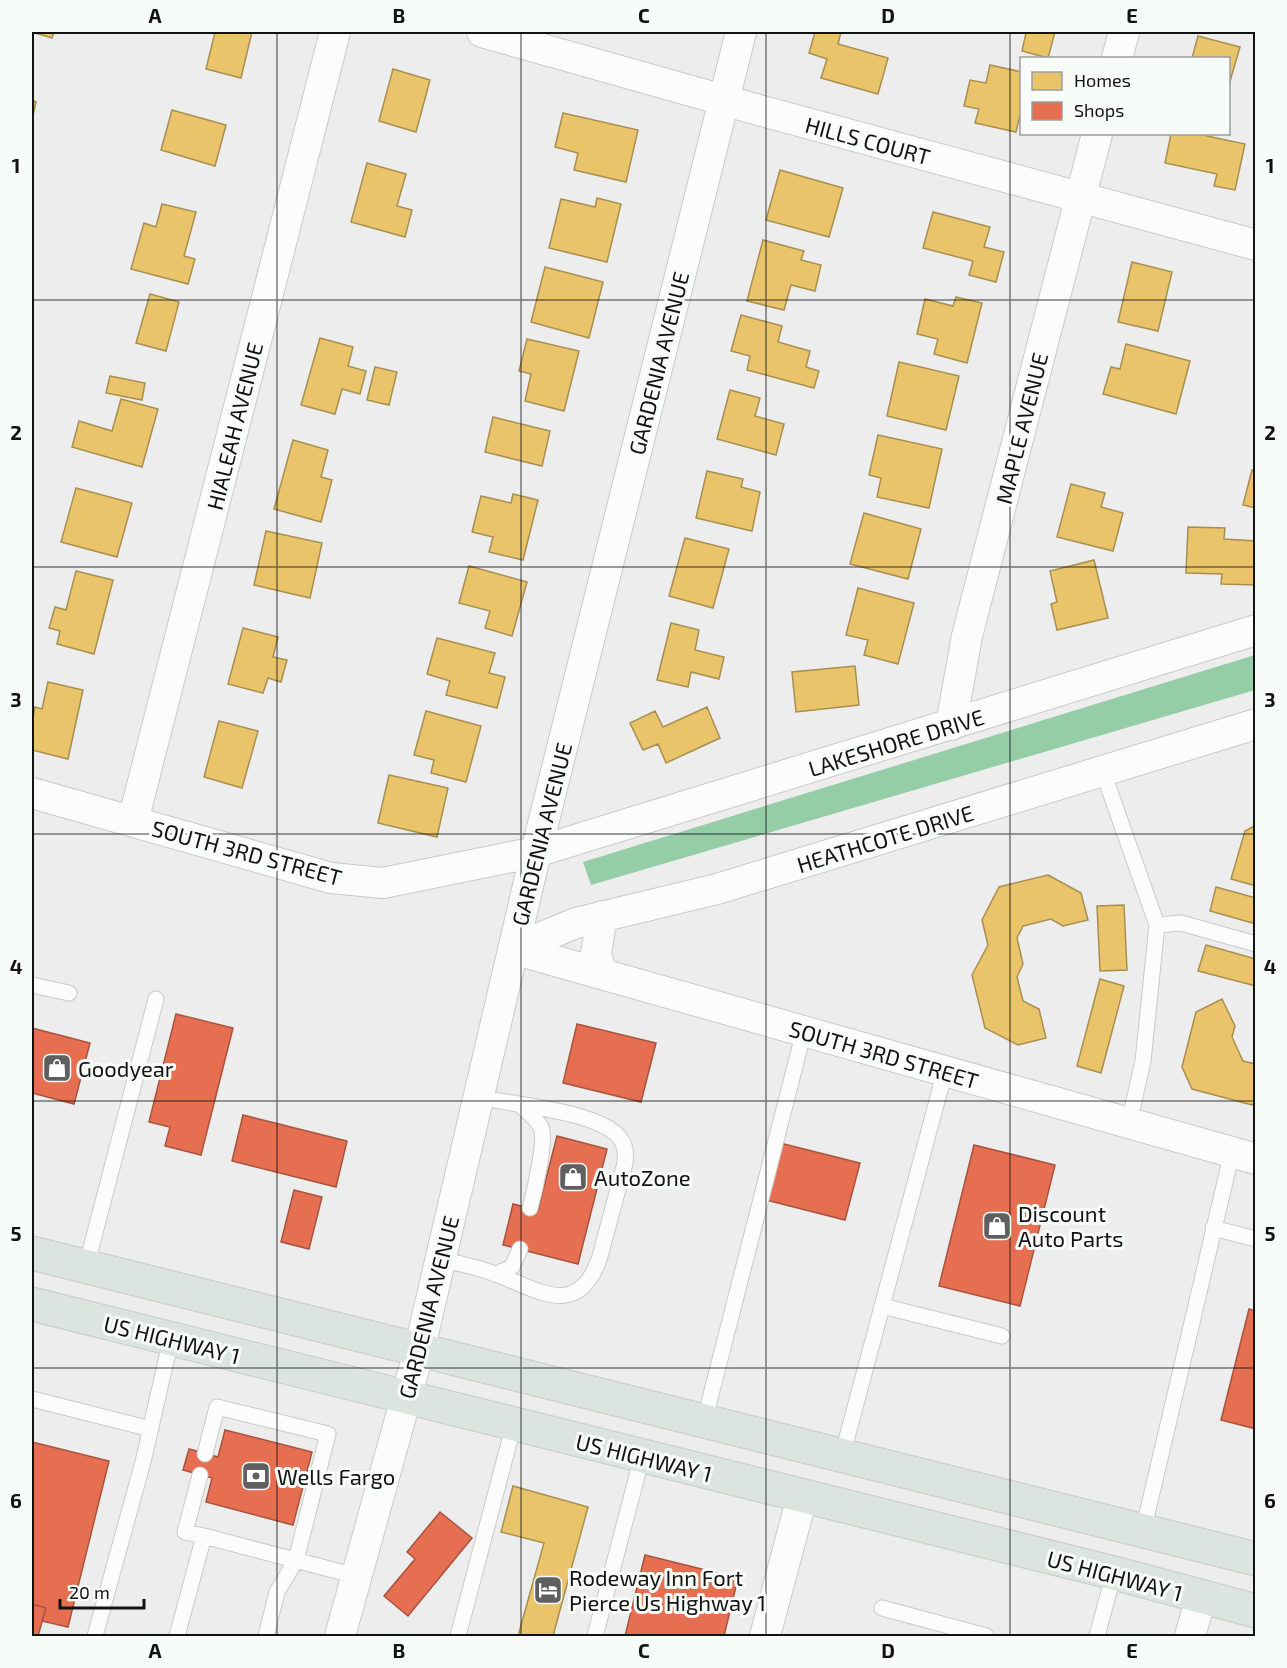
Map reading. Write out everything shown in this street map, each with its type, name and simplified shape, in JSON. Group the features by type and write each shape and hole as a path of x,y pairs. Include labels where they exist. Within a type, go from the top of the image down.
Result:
{"main road":[{"path":"32,1253 1256,1559"},
{"name":"US HIGHWAY 1","path":"32,1304 1114,1573 1256,1611"}],"street":[{"name":"HIALEAH AVENUE","path":"133,821 335,32"},
{"name":"HILLS COURT","path":"482,32 724,101 1256,245"},
{"name":"GARDENIA AVENUE","path":"340,1636 419,1351 536,852 741,32"},
{"path":"1117,57 1124,32"},
{"name":"MAPLE AVENUE","path":"951,725 967,636 1097,135"},
{"name":"LAKESHORE DRIVE","path":"536,852 1256,630"},
{"name":"HEATHCOTE DRIVE","path":"513,949 576,923 717,889 1256,724"},
{"name":"SOUTH 3RD STREET","path":"32,793 331,878 383,883 536,852"},
{"path":"602,916 596,954 602,974"},
{"name":"SOUTH 3RD STREET","path":"513,949 1244,1155"},
{"path":"765,1636 802,1497"},
{"path":"1190,1636 1201,1597"}],"lane":[{"path":"1103,772 1157,925 1143,1061 1129,1123"},
{"path":"1157,925 1181,923 1256,944"},
{"path":"32,985 69,993"},
{"path":"86,1267 156,999"},
{"path":"704,1422 804,1031"},
{"path":"842,1456 945,1071"},
{"path":"441,1259 496,1274 517,1285 552,1296 566,1295 583,1287 594,1274 599,1260 625,1163 626,1148 619,1136 611,1132 565,1112 479,1097"},
{"path":"521,1106 534,1117 542,1130 538,1176 530,1208"},
{"path":"1143,1531 1213,1228 1244,1155"},
{"path":"1213,1228 1256,1239"},
{"path":"496,1274 512,1267 520,1249"},
{"path":"882,1306 1002,1336"},
{"path":"95,1636 151,1428 171,1339"},
{"path":"32,1399 151,1428"},
{"path":"205,1454 217,1407 328,1434 296,1560 277,1593 266,1636"},
{"path":"458,1636 514,1424"},
{"path":"595,1636 642,1457"},
{"path":"200,1474 185,1532 356,1576"},
{"path":"177,1636 204,1536"},
{"path":"1097,1636 1114,1573"},
{"path":"882,1608 986,1636"}],"shaded area":[{"path":"1255,655 1255,690 591,885 583,862"}],"building: Homes":[{"path":"32,32 54,32 52,38"},
{"path":"215,32 252,32 241,78 206,69"},
{"path":"815,32 841,32 838,44 888,58 878,94 821,78 827,59 809,53"},
{"path":"1021,32 1055,32 1048,57 1022,51 1026,33"},
{"path":"1198,36 1240,47 1230,81 1230,57 1192,57"},
{"path":"990,65 1020,72 1020,115 1016,132 975,123 979,109 964,106 970,80 986,83"},
{"path":"393,69 430,80 416,132 379,121"},
{"path":"32,100 36,102 32,120"},
{"path":"172,110 226,125 215,166 161,150"},
{"path":"563,113 638,130 626,182 574,170 578,153 555,147"},
{"path":"1171,135 1208,135 1245,144 1235,190 1214,186 1217,174 1165,163"},
{"path":"367,163 406,174 397,206 412,210 405,237 351,222"},
{"path":"780,170 843,188 829,237 766,220"},
{"path":"597,198 621,204 607,262 549,248 561,199 595,207"},
{"path":"162,204 196,212 184,256 195,259 188,284 131,269 144,223 156,227"},
{"path":"933,212 990,227 984,247 1004,252 996,282 969,275 973,261 923,248"},
{"path":"763,240 804,251 801,260 821,265 815,291 791,285 784,310 747,301"},
{"path":"1132,262 1172,272 1158,331 1118,322"},
{"path":"545,267 603,282 589,338 531,322"},
{"path":"150,294 179,302 166,351 136,343"},
{"path":"956,297 982,303 967,363 934,354 938,339 917,334 925,299 953,306"},
{"path":"741,315 782,326 778,342 810,351 806,367 819,371 814,388 747,370 750,356 731,351"},
{"path":"320,338 353,347 348,366 366,371 360,394 342,389 335,414 301,405"},
{"path":"527,339 579,351 564,411 525,401 531,374 519,371"},
{"path":"1126,344 1190,361 1176,414 1103,394 1111,367 1120,369"},
{"path":"899,362 959,376 946,430 887,416"},
{"path":"375,367 397,372 389,405 367,400"},
{"path":"110,376 145,383 142,400 106,393"},
{"path":"730,390 760,398 755,416 784,424 776,455 717,439"},
{"path":"121,399 158,409 142,467 72,447 79,421 112,431"},
{"path":"493,417 550,431 542,466 485,452"},
{"path":"878,435 942,449 929,508 877,497 881,478 869,475"},
{"path":"293,440 328,450 321,477 332,480 321,522 274,509"},
{"path":"1252,470 1256,471 1256,508 1243,505"},
{"path":"707,471 743,479 741,487 760,492 752,531 696,518"},
{"path":"1071,484 1105,493 1101,507 1123,513 1113,551 1057,537"},
{"path":"76,488 132,503 117,557 61,542"},
{"path":"513,494 538,500 523,560 489,552 493,537 472,532 481,496 511,503"},
{"path":"864,513 921,529 908,579 850,564"},
{"path":"1188,527 1225,528 1224,539 1256,541 1256,585 1221,584 1222,574 1186,573"},
{"path":"266,531 322,543 310,598 254,585"},
{"path":"685,538 729,549 713,608 669,596"},
{"path":"1094,560 1108,618 1057,630 1051,604 1057,602 1050,571"},
{"path":"469,566 527,582 512,636 485,628 490,611 459,603"},
{"path":"76,571 113,580 94,654 57,644 60,631 49,628 55,607 66,610"},
{"path":"858,588 914,603 898,664 864,655 868,640 846,635"},
{"path":"671,623 699,630 695,650 724,657 719,679 691,672 688,687 657,680"},
{"path":"243,628 278,637 273,657 287,660 281,682 268,678 263,693 228,684"},
{"path":"437,638 495,653 489,673 505,677 497,708 446,695 450,681 427,674"},
{"path":"855,666 859,705 796,712 792,672"},
{"path":"48,682 83,690 68,759 32,750 32,723 35,707 42,709"},
{"path":"707,707 720,738 666,763 658,744 643,750 630,723 655,711 663,727"},
{"path":"426,711 481,726 466,782 431,773 434,760 414,755"},
{"path":"219,721 258,731 242,788 204,777"},
{"path":"389,775 448,788 437,837 378,823"},
{"path":"1256,825 1256,886 1231,879 1245,831"},
{"path":"1048,875 1081,893 1088,920 1063,926 1051,919 1023,926 1017,938 1023,964 1017,977 1023,1001 1039,1009 1046,1038 1018,1045 985,1028 972,975 988,945 982,920 999,887"},
{"path":"1216,887 1256,898 1256,924 1210,911"},
{"path":"1124,905 1127,970 1100,971 1097,906"},
{"path":"1206,945 1256,959 1256,986 1198,971"},
{"path":"1100,979 1124,986 1101,1073 1077,1066"},
{"path":"1222,999 1235,1026 1232,1037 1243,1061 1256,1064 1256,1103 1252,1105 1192,1089 1182,1067 1196,1012"},
{"name":"Rodeway Inn Fort Pierce Us Highway 1","path":"513,1486 588,1507 553,1636 518,1636 544,1543 501,1532"}],"building: Shops":[{"path":"176,1014 233,1028 201,1155 165,1146 170,1127 149,1122"},
{"path":"577,1024 656,1043 641,1102 563,1083"},
{"name":"Goodyear","path":"32,1028 90,1043 74,1104 32,1093"},
{"path":"243,1115 347,1141 336,1187 232,1161"},
{"name":"AutoZone","path":"557,1136 607,1149 578,1264 503,1245 513,1204 538,1210"},
{"path":"780,1143 860,1163 845,1220 766,1200"},
{"name":"Discount Auto Parts","path":"974,1145 1055,1165 1020,1306 939,1286"},
{"path":"294,1190 322,1197 309,1249 281,1242"},
{"path":"1249,1309 1256,1311 1256,1429 1221,1420"},
{"name":"Wells Fargo","path":"225,1430 312,1452 293,1525 206,1502 212,1478 183,1470 189,1449 218,1457"},
{"path":"32,1442 109,1461 68,1627 42,1621 46,1608 32,1604"},
{"path":"440,1512 472,1538 408,1616 384,1596 415,1559 407,1552"},
{"path":"645,1555 738,1578 724,1636 625,1636"},
{"path":"32,1604 46,1608 38,1636 32,1636"}],"place":[{"name":"Goodyear","path":"57,1068"},
{"name":"AutoZone","path":"573,1177"},
{"name":"Discount Auto Parts","path":"997,1226"},
{"name":"Wells Fargo","path":"256,1476"},
{"name":"Rodeway Inn Fort Pierce Us Highway 1","path":"548,1590"}]}
